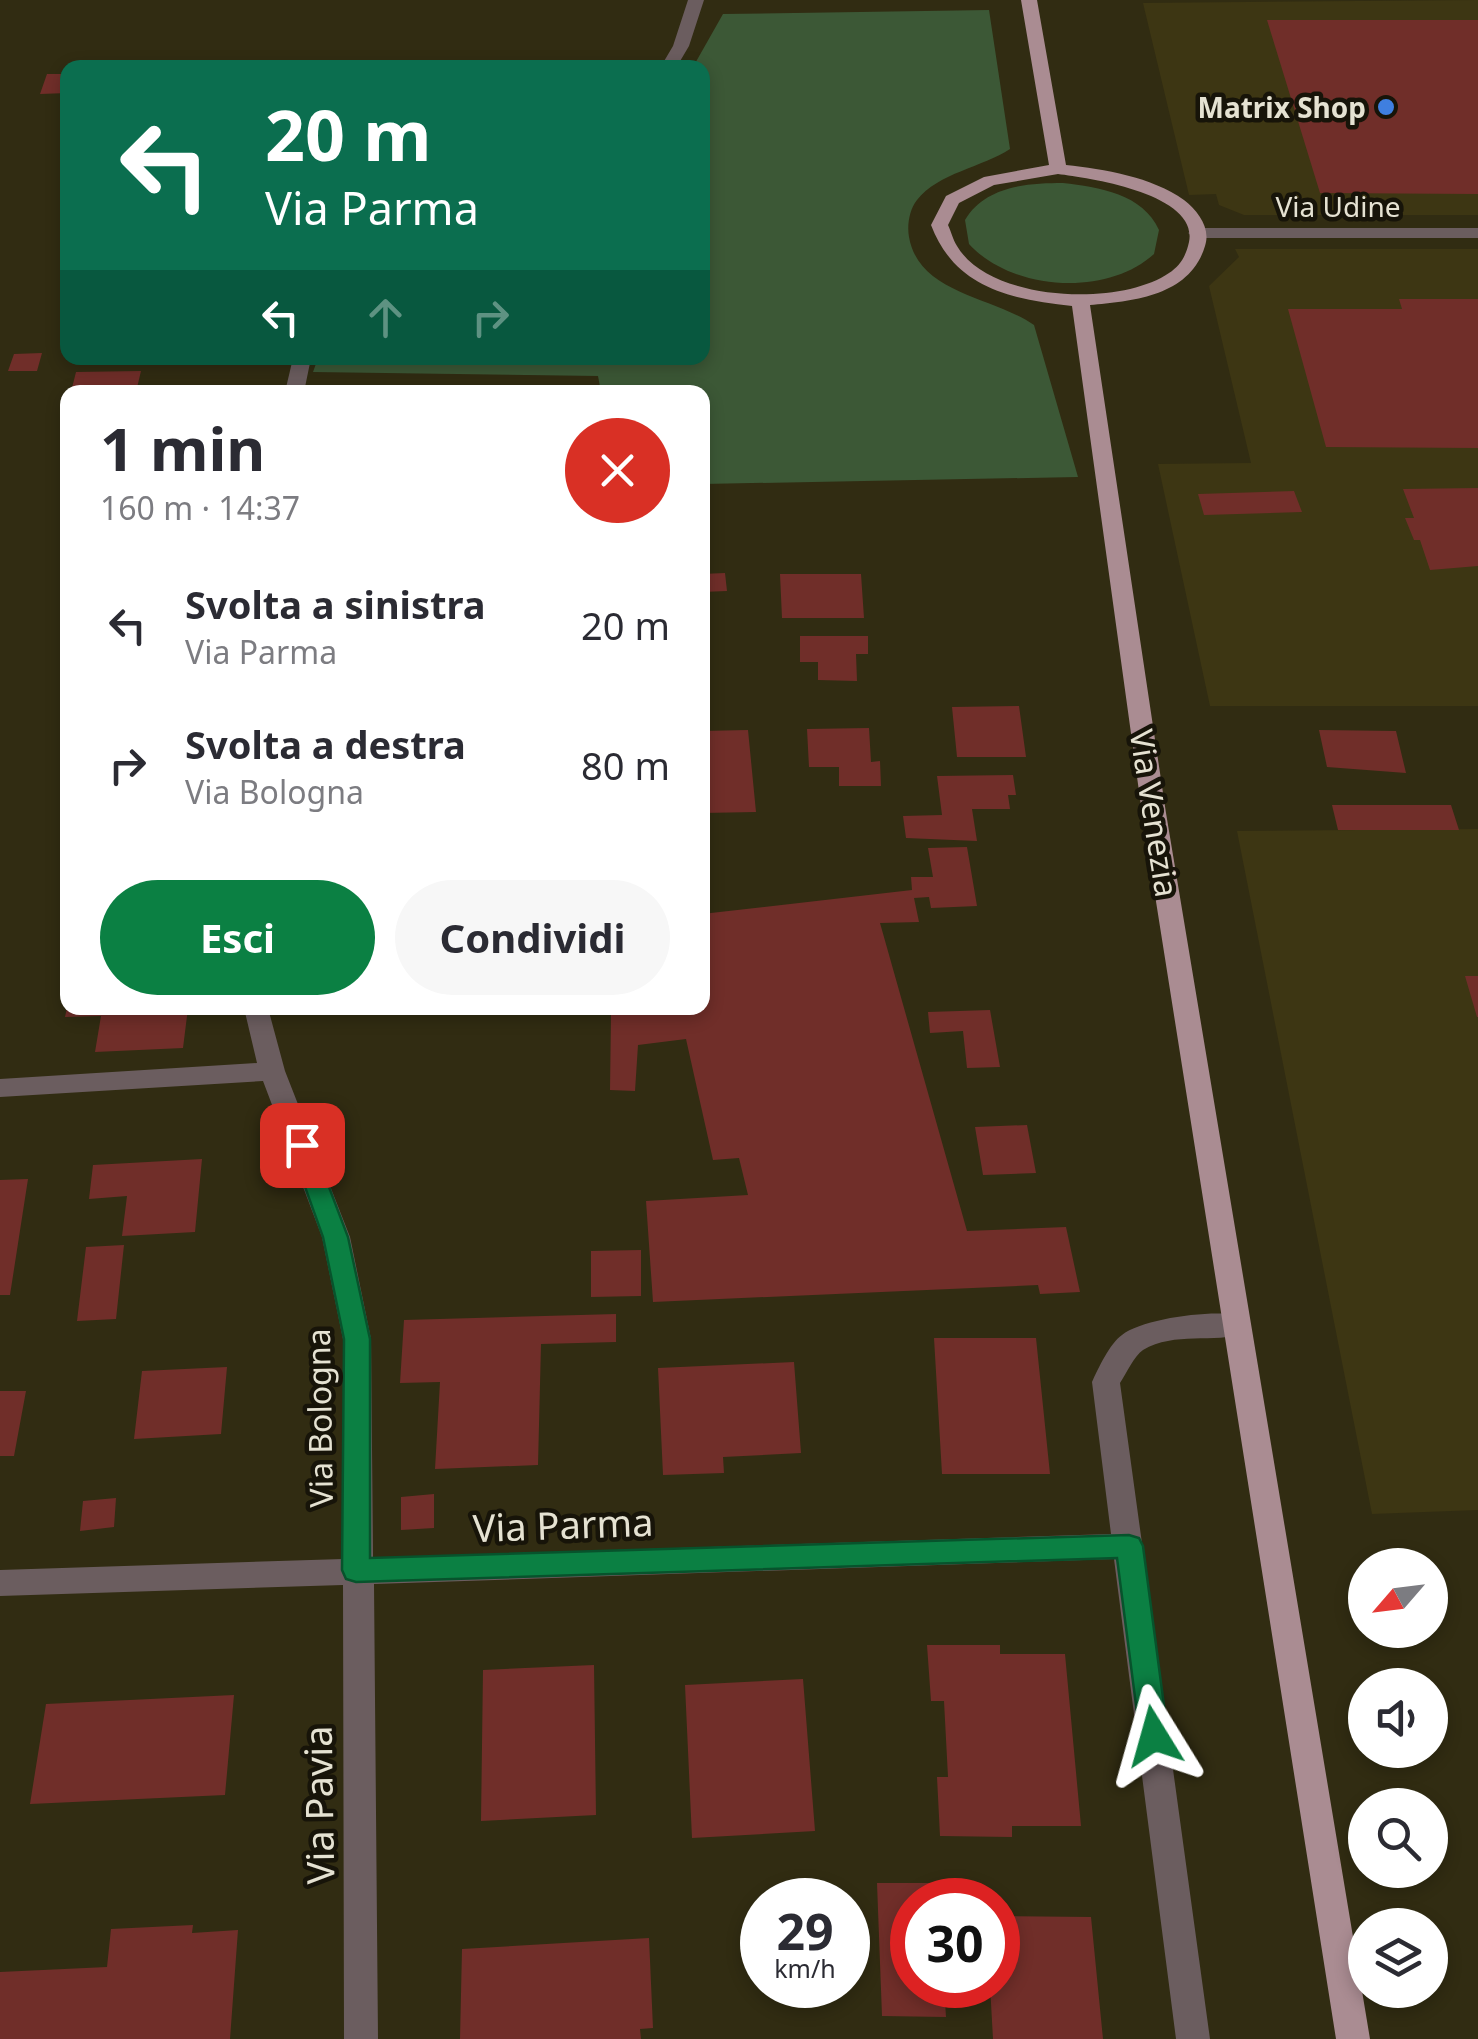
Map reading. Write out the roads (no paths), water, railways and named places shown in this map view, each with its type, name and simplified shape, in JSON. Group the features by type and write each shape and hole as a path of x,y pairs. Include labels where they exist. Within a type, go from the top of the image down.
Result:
{"main road":[{"path":"1030,0 1058,169"},
{"path":"1058,169 1098,172 1165,195 1187,213 1198,234 1197,250 1188,267 1170,281 1145,292 1080,301 1038,298 998,287 967,272 946,253 938,232 942,212 972,187 1019,172 1058,169"},
{"name":"Via Venezia","path":"1080,301 1236,1324 1353,2039"}],"street":[{"path":"673,60 696,0"},
{"name":"Via Udine","path":"1198,234 1478,233"},
{"name":"Via Bologna","path":"258,1015 272,1072 336,1237 354,1324 356,1570"},
{"path":"0,1088 272,1072"},
{"path":"1193,2039 1106,1382 1131,1342 1188,1325 1236,1324"},
{"name":"Via Parma","path":"0,1582 1129,1546"},
{"name":"Via Pavia","path":"356,1570 361,2039"}],"place":[{"name":"Matrix Shop","path":"1386,107"}]}
